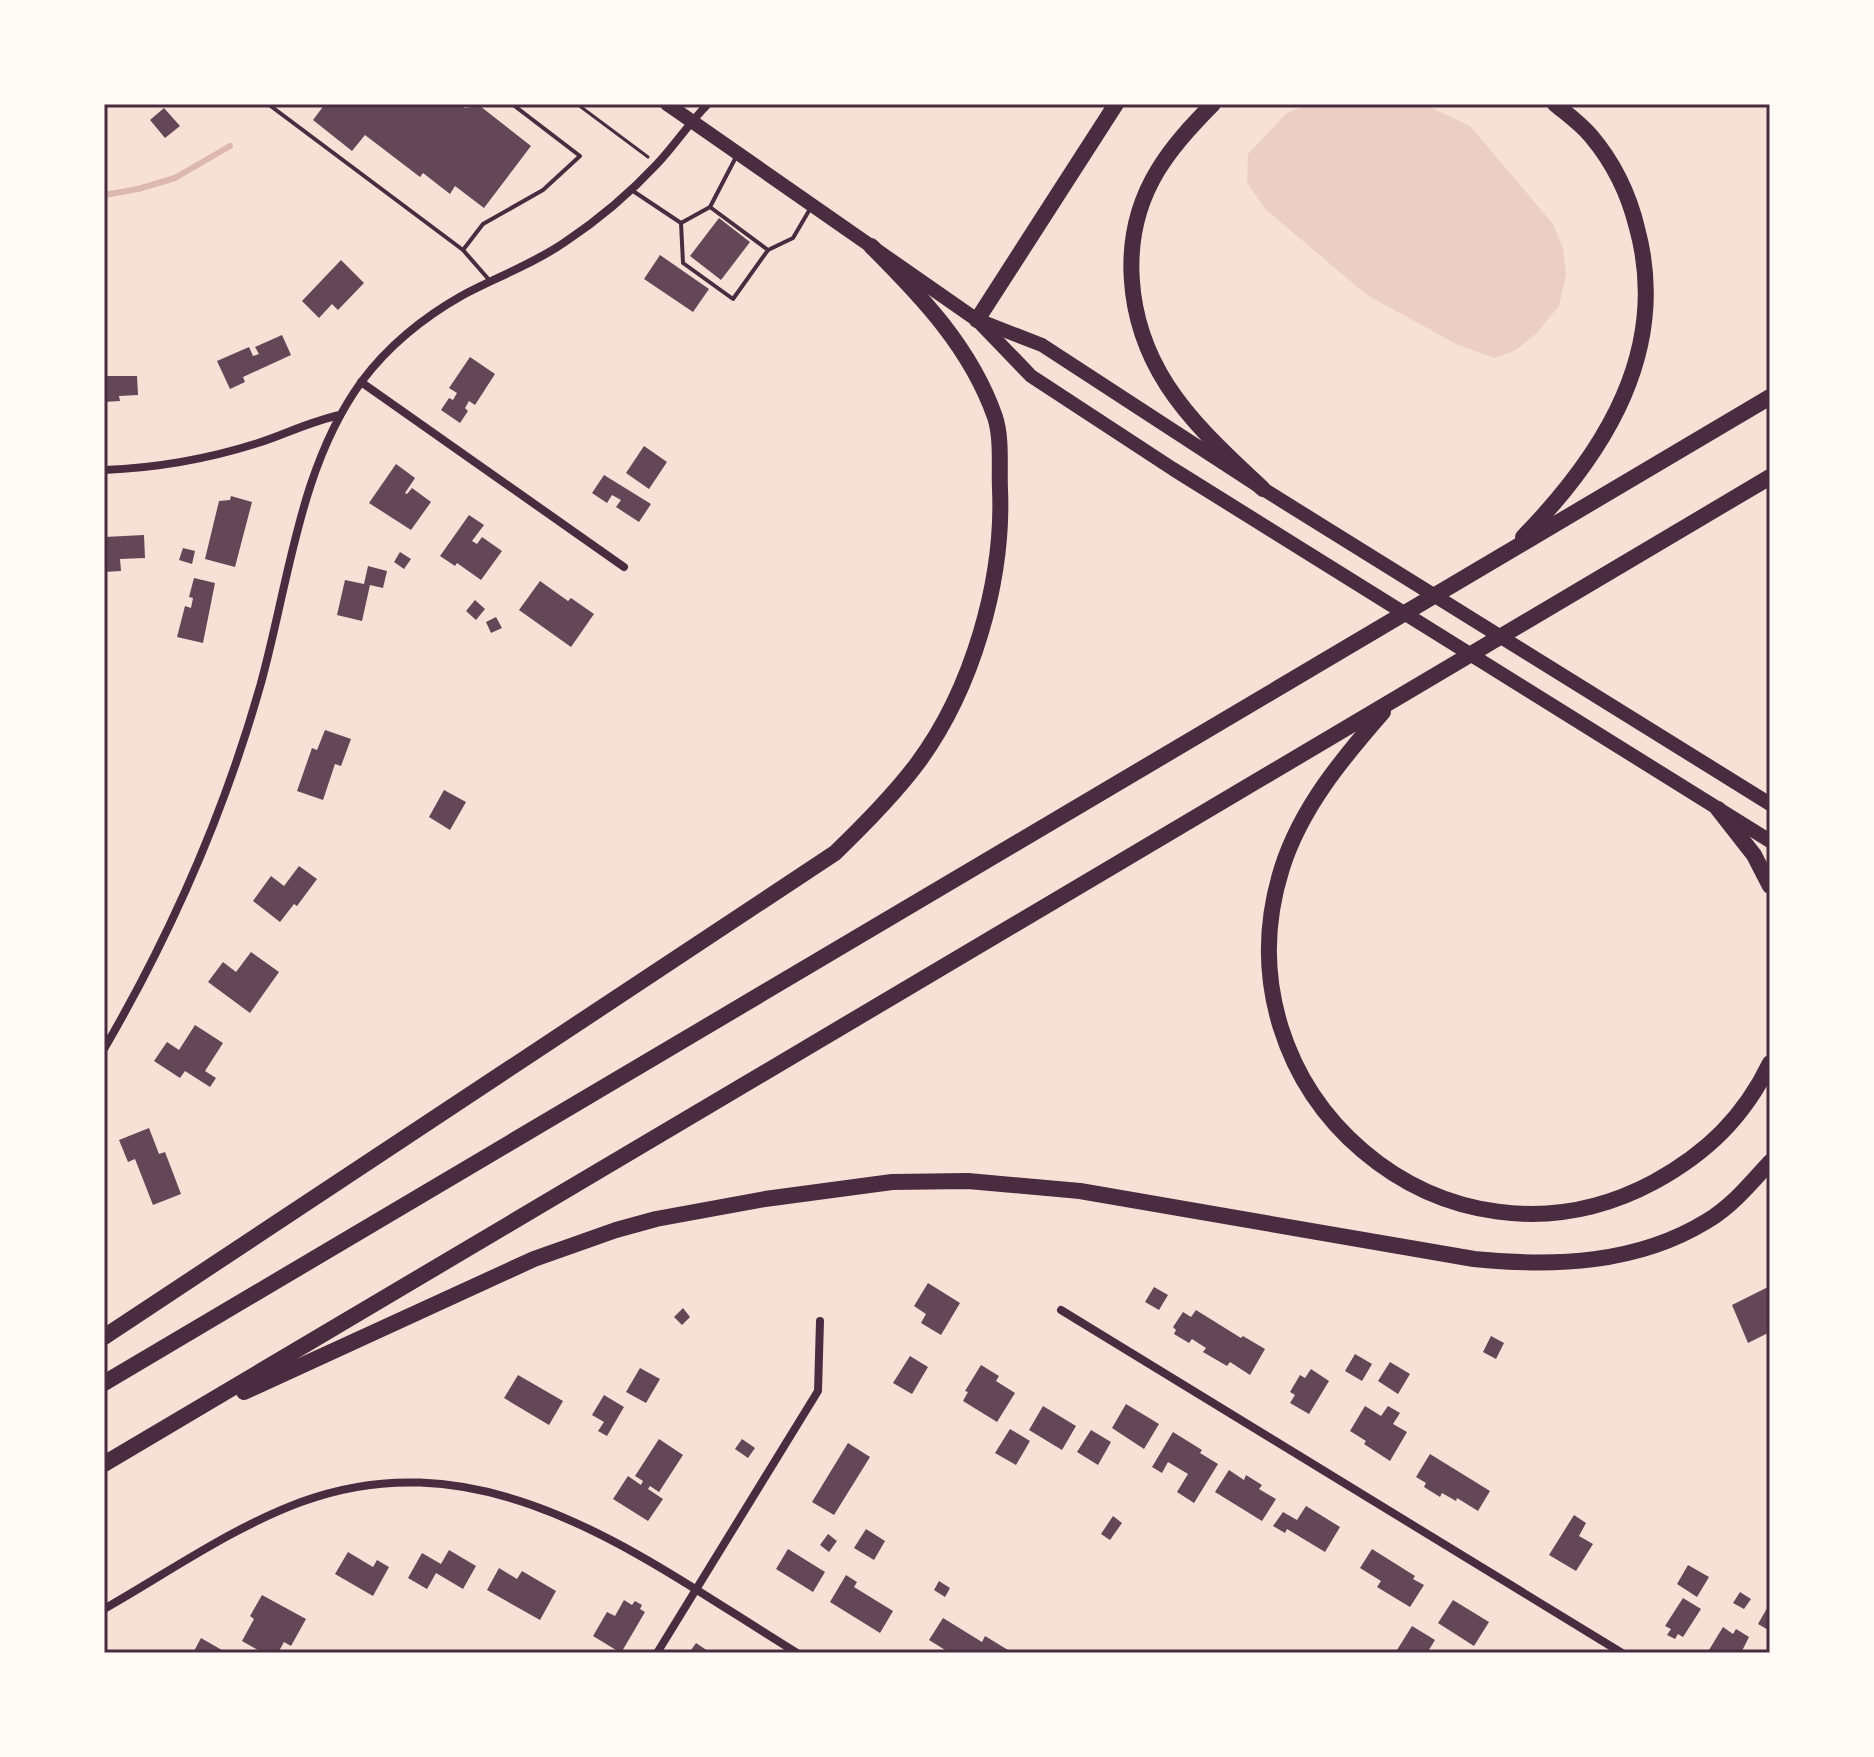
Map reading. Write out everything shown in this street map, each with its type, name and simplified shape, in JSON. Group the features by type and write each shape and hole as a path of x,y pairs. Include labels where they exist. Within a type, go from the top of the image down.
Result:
{"highway":[{"path":"977,320 1116,104"},
{"path":"1213,104 1190,127 1157,171 1138,216 1131,259 1133,302 1146,348 1167,386 1199,427 1263,489"},
{"path":"1508,552 1571,481 1616,414 1636,364 1647,296 1644,254 1633,210 1616,172 1591,136 1555,104"},
{"path":"104,1337 835,853 884,805 919,762 964,682 989,601 1001,508 996,420 977,373 947,328 871,246"},
{"path":"104,1383 1770,397"},
{"path":"104,1464 1770,477"},
{"path":"1391,702 1345,756 1306,814 1282,868 1270,930 1270,972 1275,1008 1291,1057 1313,1098 1351,1142 1388,1170 1422,1190 1461,1205 1508,1214 1552,1215 1595,1207 1636,1191 1678,1169 1726,1131 1758,1088 1770,1063"},
{"path":"1718,809 1754,855 1770,886"},
{"path":"162,1429 534,1259 656,1219 765,1199 892,1182 968,1181 1080,1191 1474,1259 1517,1263 1577,1262 1619,1256 1664,1242 1708,1220 1741,1193 1770,1162"}],"main road":[{"path":"667,104 977,320 1031,376 1173,469 1770,841"},
{"path":"977,320 1042,345 1263,489 1770,804"}],"street":[{"path":"104,1049 156,956 230,781 261,682 300,520 340,415 361,382 402,337 424,320 466,294 565,242 631,190 658,164 708,104"},
{"path":"361,382 624,567"},
{"path":"104,470 134,469 225,453 319,419 340,415"},
{"path":"1061,1310 1622,1653"},
{"path":"657,1653 818,1391 820,1321"},
{"path":"104,1609 234,1532 294,1505 362,1487 425,1482 488,1490 546,1508 634,1553 797,1653"}],"lane":[{"path":"268,104 463,250 491,283"},
{"path":"463,250 483,224 543,190 580,156 512,104"},
{"path":"681,223 710,207 738,154"},
{"path":"631,190 681,223"},
{"path":"681,223 683,263 733,299 768,250 793,238 812,206"},
{"path":"710,207 768,250"}],"path":[{"path":"577,104 647,155"}],"shaded area":[{"path":"1307,104 1419,104 1470,126 1553,224 1563,248 1566,274 1559,306 1536,334 1514,351 1495,358 1458,345 1367,295 1266,210 1247,183 1248,154 1286,114"}],"building":[{"path":"325,104 480,106 531,146 484,208 455,186 450,194 423,173 420,177 365,135 352,151 313,120"},
{"path":"164,108 180,126 165,138 150,120"},
{"path":"719,218 750,242 721,280 690,256"},
{"path":"660,255 709,289 693,312 644,279"},
{"path":"341,260 364,283 338,310 332,304 319,318 302,301"},
{"path":"282,335 291,355 243,377 245,382 230,389 217,361 249,347 253,356 259,354 255,347"},
{"path":"470,357 495,374 475,405 469,401 465,408 468,411 460,423 441,410 457,393 449,388"},
{"path":"104,376 137,376 138,395 119,396 120,401 104,402"},
{"path":"644,446 667,462 649,489 626,473"},
{"path":"396,464 415,478 405,493 412,488 431,502 411,530 369,503"},
{"path":"604,475 651,504 639,522 616,507 621,500 612,495 607,503 592,493"},
{"path":"231,496 252,502 235,567 205,559 219,501 230,500"},
{"path":"469,515 484,525 472,541 477,544 482,537 502,551 481,580 457,563 455,566 440,556"},
{"path":"144,535 145,558 120,559 121,571 104,572 104,537"},
{"path":"183,548 195,551 192,564 179,560"},
{"path":"400,552 411,559 404,569 394,562"},
{"path":"368,566 387,571 383,588 370,585 362,621 337,615 345,580 364,584"},
{"path":"194,578 215,583 203,643 177,637 185,606 191,608 193,598 189,597"},
{"path":"540,581 568,601 571,598 594,614 571,647 519,610"},
{"path":"475,600 485,609 476,620 466,611"},
{"path":"496,617 502,628 491,633 486,622"},
{"path":"325,730 351,739 341,766 335,764 323,800 297,791 312,748 317,750"},
{"path":"444,790 466,802 450,830 429,817"},
{"path":"299,866 317,879 297,906 294,904 280,922 253,901 271,876 284,886"},
{"path":"251,952 279,972 250,1013 208,982 223,962 236,972"},
{"path":"195,1025 223,1043 205,1071 216,1078 210,1087 185,1071 180,1078 154,1061 167,1042 179,1050"},
{"path":"149,1128 159,1154 165,1152 181,1194 153,1205 135,1159 128,1162 119,1140"},
{"path":"928,1283 960,1303 941,1335 921,1323 926,1314 914,1306"},
{"path":"1770,1286 1770,1332 1748,1343 1732,1305"},
{"path":"1154,1287 1168,1295 1159,1310 1145,1302"},
{"path":"683,1308 690,1317 682,1325 674,1317"},
{"path":"1196,1310 1265,1349 1250,1375 1230,1362 1227,1366 1203,1352 1206,1348 1192,1339 1189,1343 1174,1334 1176,1330 1173,1327 1183,1312 1191,1317"},
{"path":"1491,1336 1504,1343 1496,1359 1483,1352"},
{"path":"1355,1354 1372,1364 1362,1381 1345,1371"},
{"path":"910,1356 928,1367 912,1394 893,1383"},
{"path":"1390,1362 1410,1374 1398,1394 1378,1381"},
{"path":"981,1365 999,1376 996,1381 1015,1393 997,1422 963,1401 968,1392 965,1391"},
{"path":"640,1368 660,1379 646,1403 626,1392"},
{"path":"1311,1369 1329,1381 1309,1414 1290,1403 1295,1395 1290,1392 1300,1375 1305,1378"},
{"path":"518,1375 563,1401 549,1425 504,1398"},
{"path":"604,1395 624,1407 607,1436 598,1431 604,1422 592,1415"},
{"path":"1126,1404 1159,1424 1144,1449 1112,1428"},
{"path":"1043,1406 1076,1426 1062,1450 1029,1430"},
{"path":"1365,1406 1381,1416 1388,1406 1400,1413 1393,1424 1407,1432 1390,1461 1350,1431"},
{"path":"1010,1429 1030,1441 1016,1465 995,1453"},
{"path":"1091,1430 1111,1442 1098,1465 1077,1452"},
{"path":"1173,1432 1218,1464 1194,1503 1177,1492 1188,1474 1168,1462 1162,1473 1152,1467"},
{"path":"659,1439 683,1455 659,1492 650,1486 648,1489 663,1499 648,1521 613,1499 628,1476 641,1485 643,1481 635,1476"},
{"path":"742,1439 755,1448 748,1458 735,1449"},
{"path":"848,1443 870,1457 834,1515 812,1502"},
{"path":"1430,1454 1490,1491 1478,1511 1457,1498 1456,1501 1442,1493 1440,1497 1424,1487 1426,1483 1416,1477"},
{"path":"1229,1470 1244,1480 1246,1475 1262,1485 1259,1489 1276,1499 1262,1521 1215,1492"},
{"path":"1306,1506 1340,1527 1325,1552 1287,1529 1285,1533 1273,1526 1283,1512 1297,1520"},
{"path":"1574,1515 1586,1523 1579,1536 1593,1544 1576,1571 1549,1555"},
{"path":"1113,1516 1122,1523 1110,1540 1101,1534"},
{"path":"866,1529 885,1541 874,1560 854,1548"},
{"path":"828,1534 837,1541 829,1552 820,1545"},
{"path":"788,1549 825,1572 813,1592 776,1569"},
{"path":"1372,1549 1424,1585 1410,1607 1377,1587 1381,1581 1360,1568"},
{"path":"449,1550 476,1566 463,1589 436,1573 427,1589 408,1578 422,1553 441,1564"},
{"path":"348,1552 373,1567 377,1560 389,1567 373,1596 335,1574"},
{"path":"1688,1565 1709,1577 1697,1597 1677,1584"},
{"path":"499,1568 517,1579 522,1571 556,1591 540,1620 487,1590"},
{"path":"846,1575 857,1582 854,1587 893,1611 880,1633 830,1602"},
{"path":"939,1581 950,1588 945,1597 934,1590"},
{"path":"1740,1592 1751,1599 1744,1609 1733,1603"},
{"path":"262,1595 306,1619 291,1646 284,1642 278,1653 263,1653 242,1641 254,1619 250,1616"},
{"path":"1683,1598 1701,1609 1683,1637 1678,1634 1675,1639 1667,1635 1671,1629 1665,1626"},
{"path":"624,1600 632,1605 635,1601 642,1605 640,1609 645,1612 621,1653 593,1636 607,1612 615,1616"},
{"path":"1453,1600 1489,1622 1474,1646 1438,1623"},
{"path":"1770,1603 1770,1631 1758,1624"},
{"path":"943,1618 982,1642 985,1636 1013,1653 950,1653 929,1640"},
{"path":"1412,1626 1435,1640 1427,1653 1402,1653 1397,1650"},
{"path":"1723,1627 1733,1634 1736,1629 1749,1637 1741,1653 1714,1653 1709,1650"},
{"path":"201,1638 227,1653 193,1653"},
{"path":"696,1643 711,1653 689,1653"}],"waterway":[{"path":"104,195 175,178 230,146"}]}
